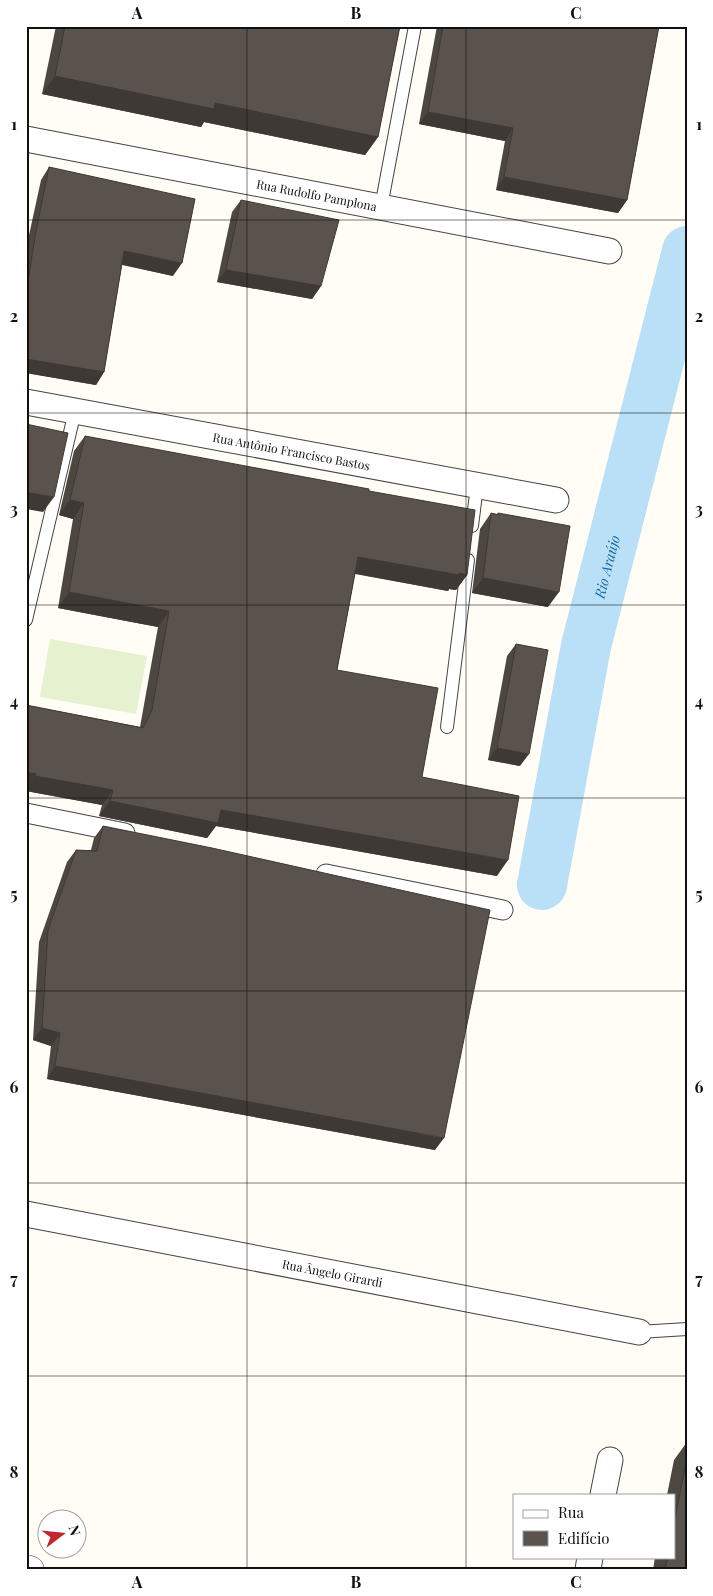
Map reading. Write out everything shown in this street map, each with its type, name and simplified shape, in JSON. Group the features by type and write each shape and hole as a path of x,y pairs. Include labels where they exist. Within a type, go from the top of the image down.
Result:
{"street":[{"name":"Rua Rudolfo Pamplona","path":"26,139 608,251"},
{"name":"Rua Antônio Francisco Bastos","path":"26,402 556,500"},
{"path":"26,813 143,837"},
{"path":"308,870 503,910"},
{"name":"Rua Ângelo Girardi","path":"26,1214 639,1332"},
{"path":"603,1494 610,1460"},
{"path":"26,1569 30,1570"}],"lane":[{"path":"381,207 415,26"},
{"path":"26,620 75,411"},
{"path":"447,727 477,486"},
{"path":"639,1332 687,1329"}],"green space":[{"path":"50,639 147,656 136,714 40,697"}],"building":[{"path":"65,26 400,26 378,137 215,103 214,109 55,76"},
{"path":"443,26 659,26 627,200 504,177 513,128 428,112"},
{"path":"49,167 195,199 182,263 124,251 104,372 26,359 26,293"},
{"path":"241,200 339,220 321,286 226,270"},
{"path":"26,424 68,433 54,497 26,492"},
{"path":"85,436 475,510 467,575 358,557 337,670 438,688 422,777 519,796 508,860 221,810 218,823 110,801 113,790 35,776 36,774 26,772 26,705 143,728 152,710 169,611 69,592 84,503 70,500"},
{"path":"491,513 570,526 559,592 483,578"},
{"path":"516,644 548,650 529,754 497,748"},
{"path":"103,826 212,848 490,910 444,1138 55,1066 60,1033 42,1028 48,930 76,850 97,851"},
{"path":"687,1458 687,1570 665,1570 668,1558 676,1558 676,1513"}],"waterway":[{"name":"Rio Araújo","path":"542,885 586,646 687,251"}]}
